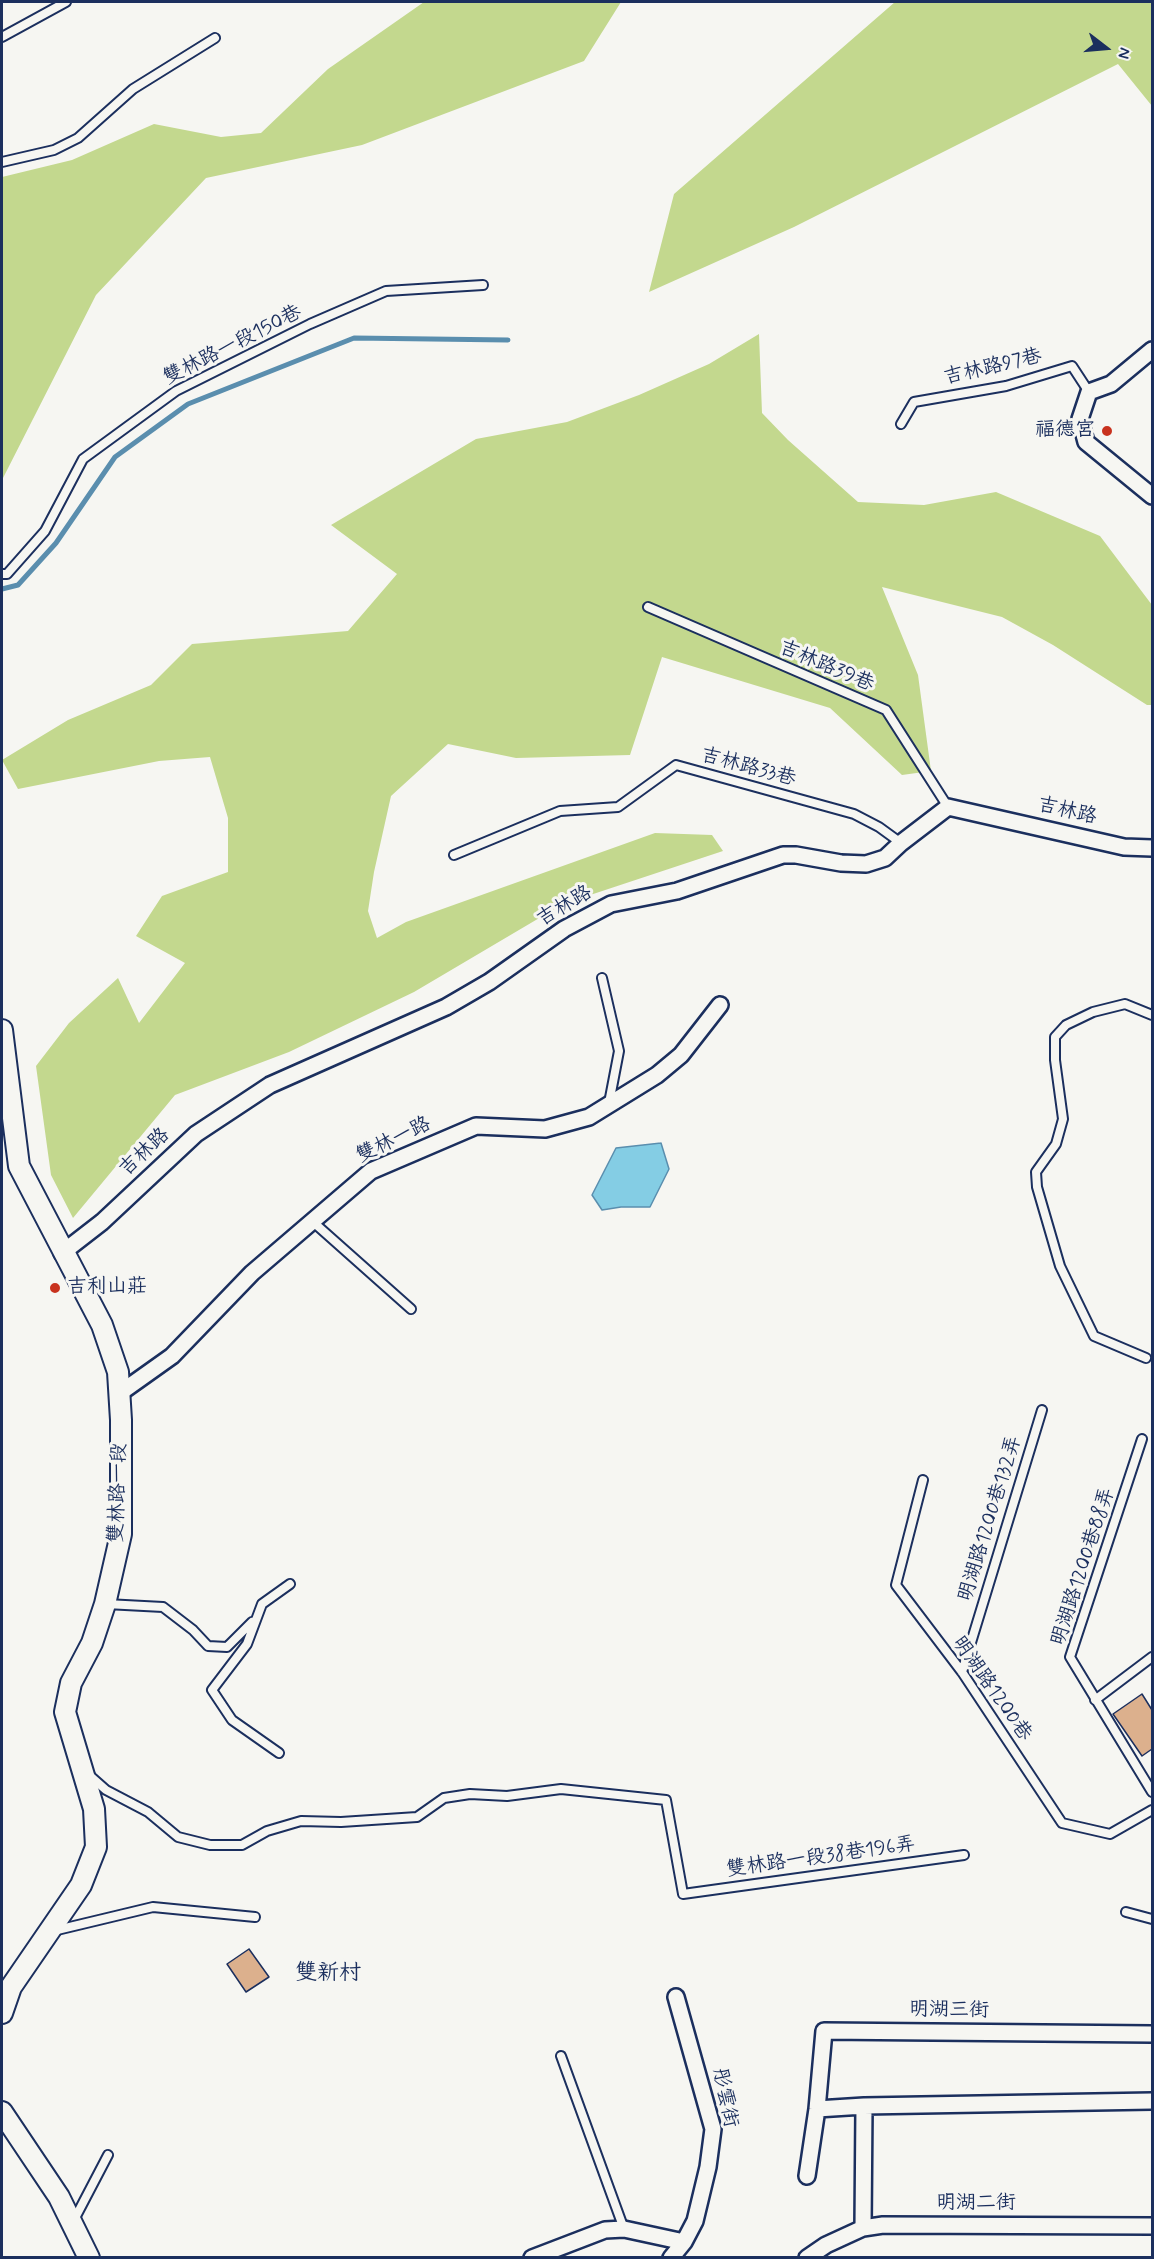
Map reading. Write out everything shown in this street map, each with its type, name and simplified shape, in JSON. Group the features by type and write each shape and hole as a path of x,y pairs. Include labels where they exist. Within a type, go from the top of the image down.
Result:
{"street":[{"path":"1152,350 1111,384 1089,392 1080,419 1086,442 1152,496"},
{"name":"吉林路","path":"62,1253 102,1222 196,1134 270,1085 446,1007 489,981 564,929 611,904 677,891 783,855 866,864 885,858 948,807 1124,847 1152,848"},
{"name":"雙林一路","path":"120,1393 172,1356 252,1273 371,1171 476,1126 545,1129 589,1117 657,1075 681,1055 720,1005"},
{"name":"雙林路一段","path":"2,1030 19,1166 62,1253 102,1325 118,1372 122,1420 121,1534 105,1604 92,1643 71,1683 65,1712 94,1809 96,1847 81,1885 11,1987 2,2013"},
{"name":"彤雲街","path":"671,2258 684,2242 695,2221 708,2167 713,2129 676,1996"},
{"name":"明湖三街","path":"807,2176 817,2109 824,2031 1152,2034"},
{"path":"817,2109 864,2106 1152,2101"},
{"path":"863,2228 864,2106"},
{"path":"2,2112 59,2197 89,2258"},
{"name":"明湖二街","path":"807,2258 826,2245 863,2228 883,2224 1152,2226"},
{"path":"532,2258 605,2230 624,2229 684,2242"}],"lane":[{"path":"2,37 66,2"},
{"path":"2,162 54,150 78,138 133,89 214,38"},
{"name":"雙林路一段150巷","path":"2,574 7,574 45,531 83,459 176,391 310,324 386,291 483,285"},
{"name":"吉林路97巷","path":"901,424 914,402 1006,386 1072,366 1089,392"},
{"name":"吉林路39巷","path":"648,608 886,710 948,807"},
{"name":"吉林路33巷","path":"454,855 560,811 618,807 676,765 854,814 879,827 901,843"},
{"path":"602,978 619,1051 608,1106"},
{"path":"1146,1358 1094,1336 1060,1266 1037,1187 1036,1172 1056,1144 1064,1119 1055,1060 1055,1037 1066,1025 1093,1012 1125,1004 1152,1015"},
{"path":"312,1221 411,1309"},
{"name":"明湖路1200巷132弄","path":"962,1672 1042,1410"},
{"name":"明湖路1200巷88弄","path":"1095,1700 1070,1657 1142,1439"},
{"name":"明湖路1200巷","path":"923,1480 896,1585 962,1672 1062,1823 1110,1834 1152,1810"},
{"path":"279,1753 232,1720 212,1690 247,1644 254,1619 262,1604 290,1584"},
{"path":"105,1604 163,1607 193,1630 208,1646 227,1647 254,1619"},
{"path":"1152,1657 1095,1700 1152,1792"},
{"name":"雙林路一段38巷196弄","path":"81,1769 106,1790 148,1812 178,1837 210,1845 242,1845 267,1831 301,1821 376,1821 417,1817 444,1798 470,1794 507,1796 561,1789 666,1800 683,1894 964,1855"},
{"path":"46,1933 153,1907 255,1917"},
{"path":"1126,1912 1152,1919"},
{"path":"561,2056 624,2229"},
{"path":"72,2224 108,2155"}],"green space":[{"path":"424,2 621,2 584,61 362,145 206,178 96,295 2,480 2,177 72,160 154,124 221,137 261,133 328,69"},
{"path":"895,2 1152,2 1152,106 1118,64 794,227 649,292 674,194"},
{"path":"759,334 762,413 788,440 858,502 924,505 996,492 1100,536 1152,605 1152,705 1147,705 1053,645 1002,617 882,587 918,675 931,771 902,775 830,708 662,657 630,755 516,758 448,744 391,796 368,911 377,938 406,922 655,833 712,835 723,851 563,904 414,992 289,1052 175,1095 73,1218 51,1175 36,1066 69,1023 118,978 139,1023 185,963 136,936 162,896 228,872 228,818 210,757 159,761 18,789 2,760 68,720 151,685 192,644 348,631 397,574 331,525 476,439 567,422 639,395 709,364"}],"water":[{"path":"661,1143 669,1169 650,1207 621,1207 602,1210 592,1195 616,1148"}],"building":[{"path":"1142,1694 1152,1710 1152,1749 1142,1756 1113,1714"},
{"path":"249,1949 269,1977 246,1992 227,1964"}],"waterway":[{"path":"2,589 18,585 56,543 115,457 188,404 354,338 508,340"}],"place":[{"name":"福德宮","path":"1107,431"},
{"name":"吉利山莊","path":"55,1288"}],"district":[{"name":"雙新村","path":"328,1974"}]}
